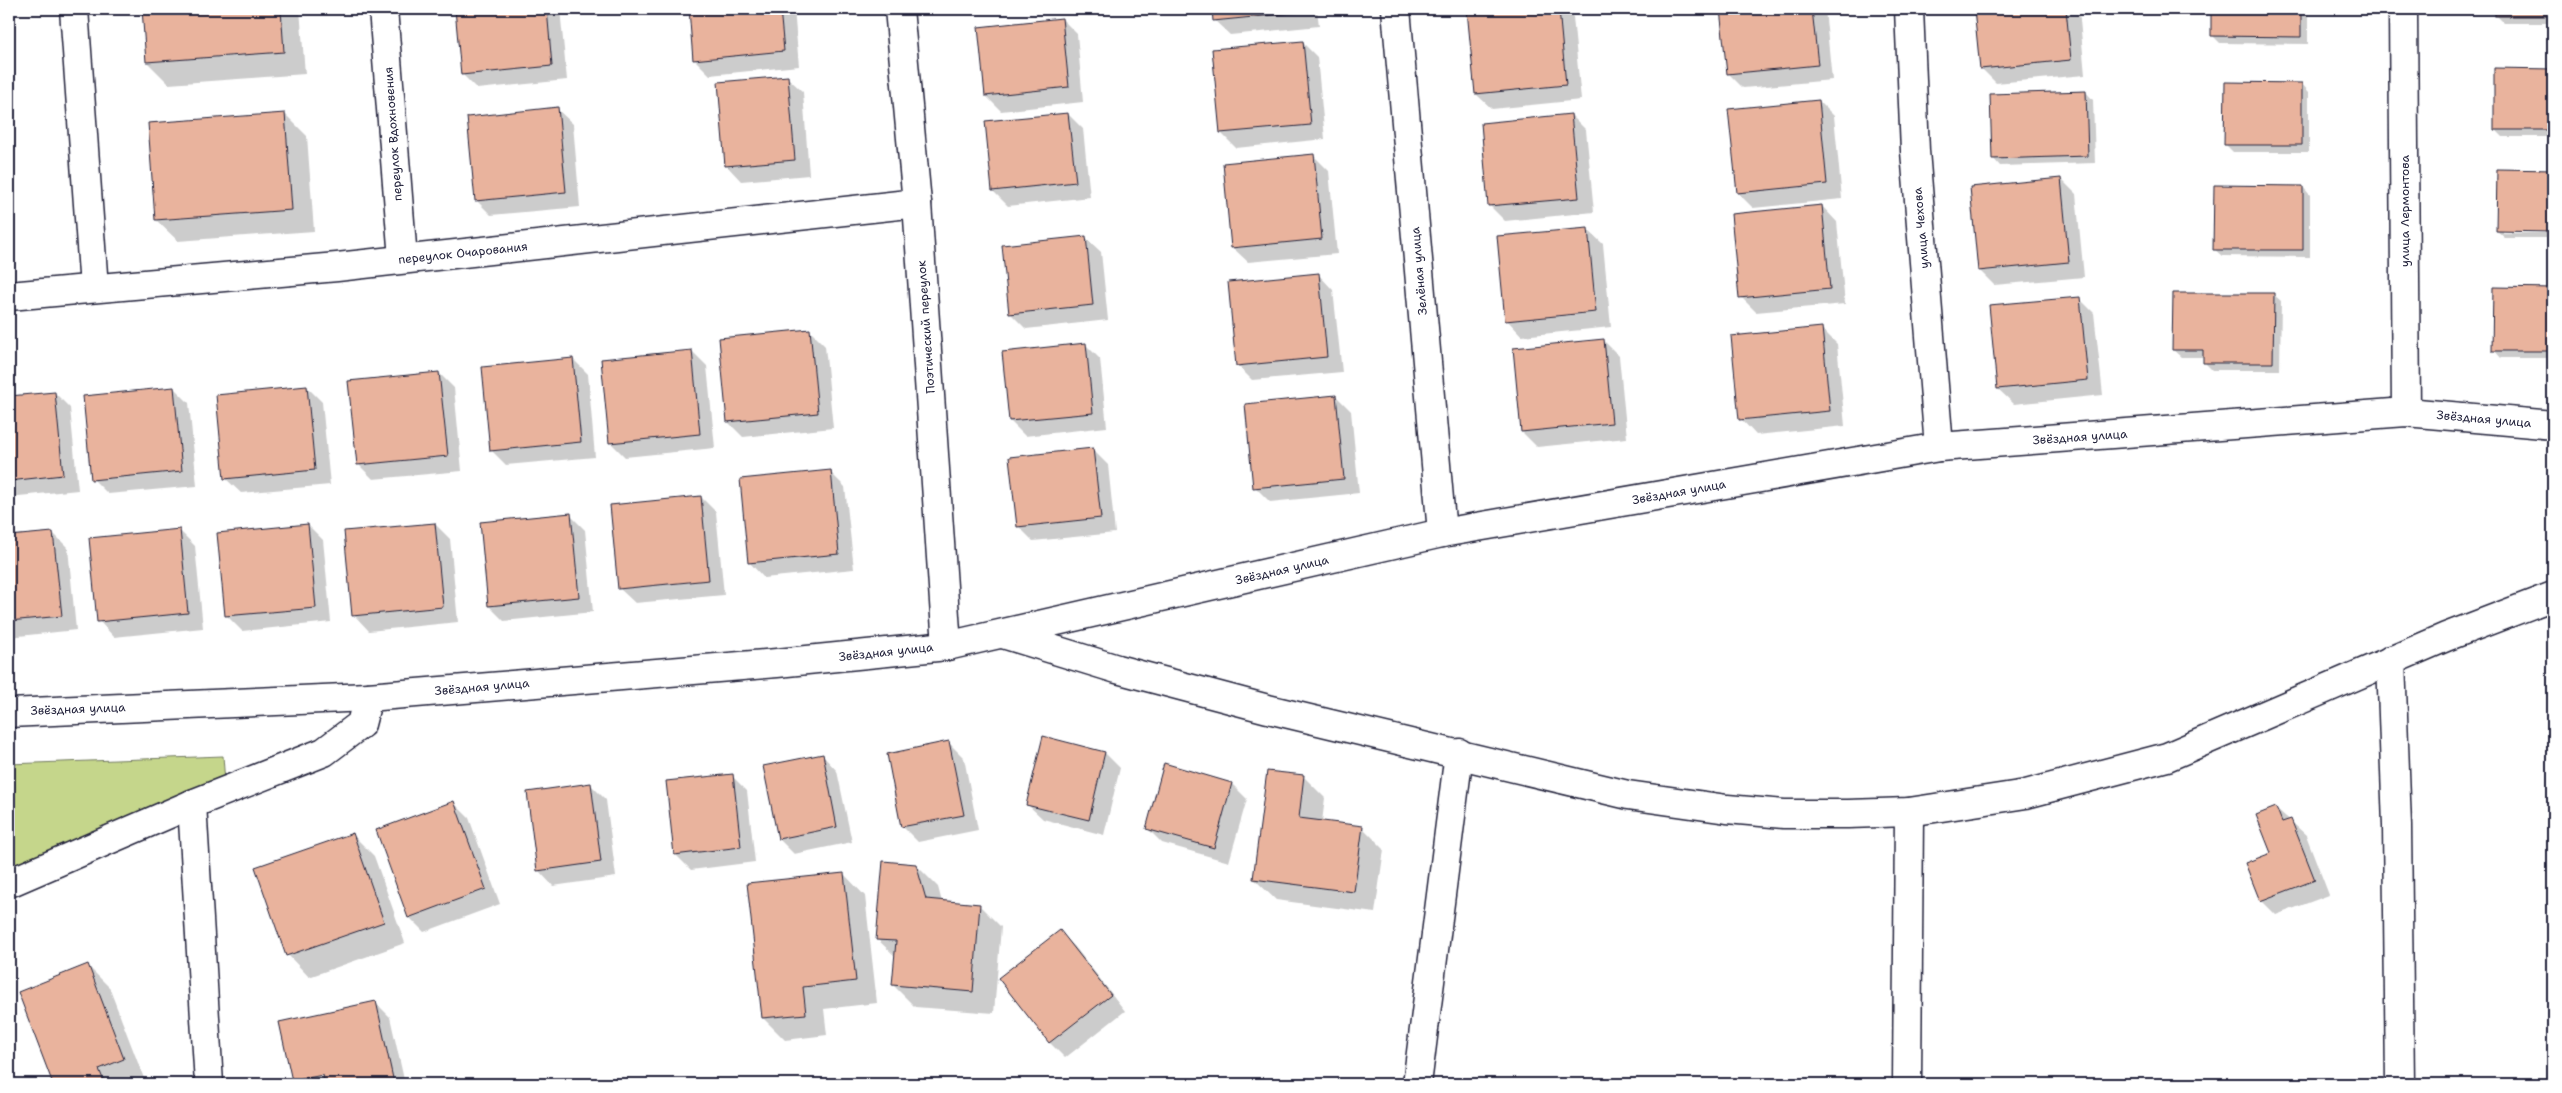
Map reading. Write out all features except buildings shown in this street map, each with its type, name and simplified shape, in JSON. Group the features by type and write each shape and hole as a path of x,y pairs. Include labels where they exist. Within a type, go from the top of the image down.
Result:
{"street":[{"path":"74,9 94,288"},
{"name":"переулок Вдохновения","path":"383,9 403,260"},
{"name":"Поэтический переулок","path":"900,9 917,203 947,646"},
{"name":"Зелёная улица","path":"1396,9 1442,533"},
{"name":"улица Чехова","path":"1909,9 1914,151 1938,447"},
{"name":"улица Лермонтова","path":"2403,9 2406,412"},
{"name":"переулок Очарования","path":"9,296 403,260 917,203"},
{"name":"Звёздная улица","path":"9,713 368,697 767,664 947,646 1442,533 1938,447 2406,412 2553,425"},
{"path":"1002,633 1145,677 1268,709 1459,753 1628,795 1673,803 1784,814 1910,812 2026,794 2166,756 2391,660 2553,596"},
{"path":"2391,660 2397,826 2400,1084"},
{"path":"9,883 192,804 324,752 361,724 368,697"},
{"path":"1417,1084 1459,753"},
{"path":"192,804 209,1084"},
{"path":"1907,1084 1910,812"}],"green space":[{"path":"223,756 225,783 9,878 9,764"}]}
